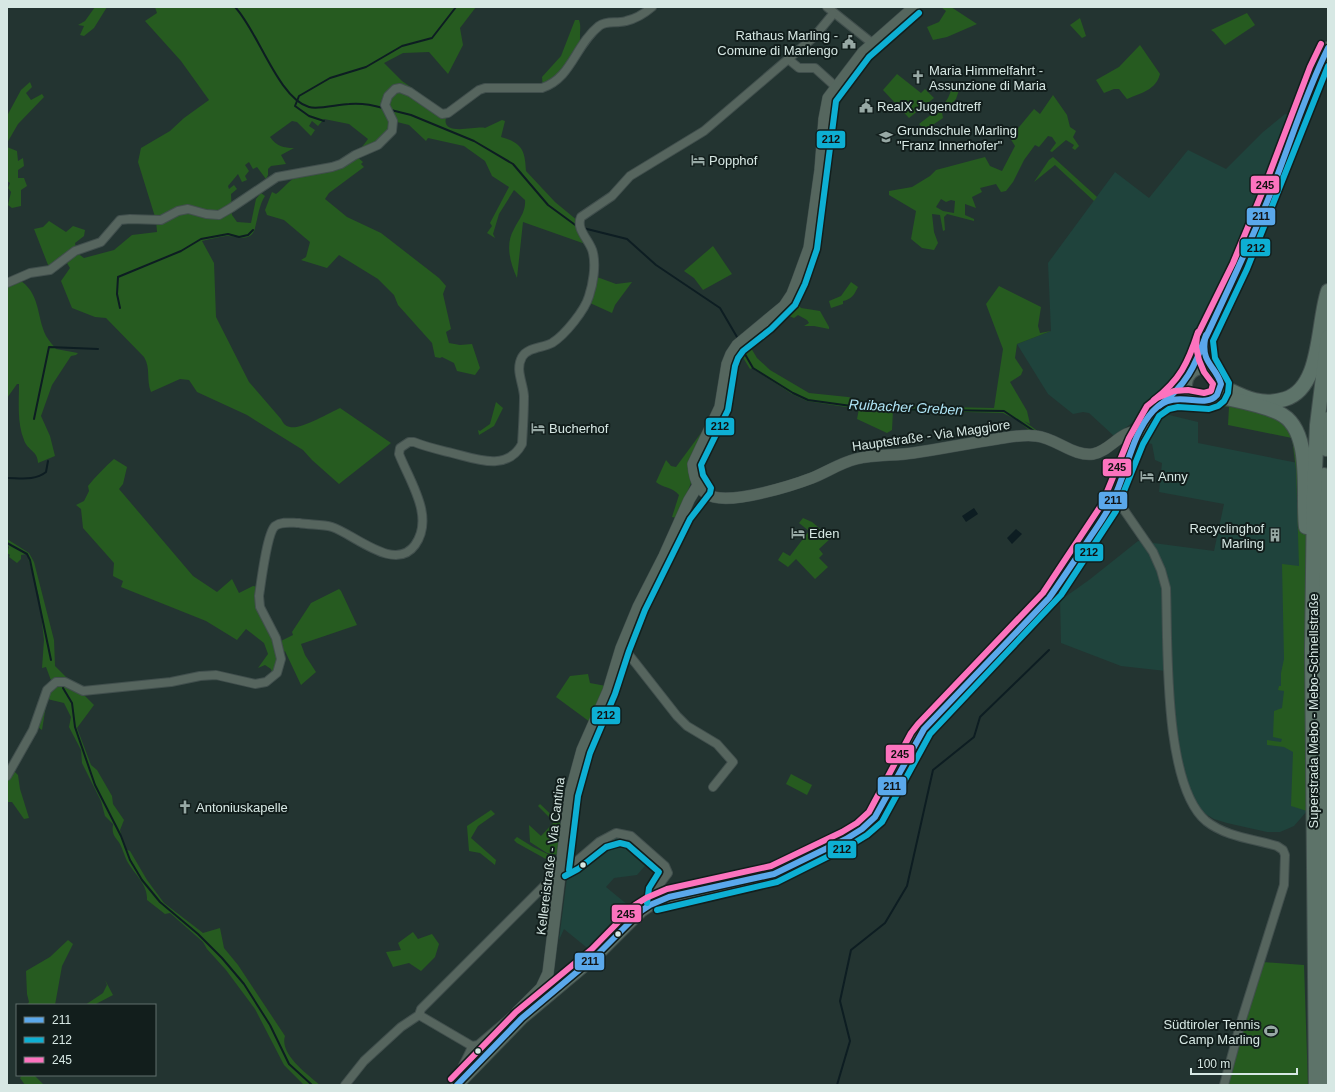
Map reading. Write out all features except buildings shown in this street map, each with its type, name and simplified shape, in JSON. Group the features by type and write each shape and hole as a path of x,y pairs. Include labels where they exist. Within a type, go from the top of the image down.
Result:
{"highway":[{"path":"1219,391 1257,401 1276,402 1297,393 1307,382 1313,364 1326,296"},
{"name":"Superstrada Mebo - Mebo-Schnellstraße","path":"1316,1085 1312,716 1314,494 1320,392 1328,337"},
{"path":"1219,391 1280,413 1296,429 1303,450 1304,514 1314,570"},
{"name":"Superstrada Mebo - Mebo-Schnellstraße","path":"1326,1085 1326,902 1322,694 1324,478 1328,422"}],"main road":[{"path":"1192,399 1187,390 1186,383 1188,376 1194,370 1204,347 1208,329 1240,266 1317,70 1328,48"},
{"path":"1165,402 1192,399 1203,402 1213,400 1219,391 1219,377 1212,369 1204,347"},
{"path":"1194,370 1203,367 1212,369"},
{"path":"458,1084 519,1015 597,955 641,911 655,902 669,897 774,874 846,839 869,823 875,817 886,798 918,737 1049,598 1114,498 1149,416 1155,409 1186,383"}],"street":[{"path":"7,283 30,272 50,270 75,251 101,242 120,220 161,220 178,211 188,209 206,214 219,214 231,208 277,177 341,164 355,155 378,145 392,131 393,121 385,105 388,96 395,89 400,88 410,92 442,114 448,113 479,90 485,88 542,88 551,85 565,73 586,39 600,25 632,20 652,7"},
{"path":"827,7 833,14 872,42"},
{"path":"700,488 694,472 693,464 720,407 727,364 731,354 737,345 784,306 792,294 809,248 820,170 825,112 828,98 872,42 914,7"},
{"path":"7,776 33,730 47,690 56,682 65,682 83,690 170,682 200,676 216,675 255,684 266,682 274,677 280,666 281,654 276,638 260,607 258,596 267,550 274,527 282,523 328,526 386,554 392,555 409,552 417,542 423,530 423,522 417,495 399,454 400,448 408,442 414,442 487,462 495,462 512,456 522,444 523,389 519,371 523,356 527,352 556,339 584,309 589,296 593,254 581,228 581,217 608,198 630,176 704,131 814,37 833,14"},
{"path":"788,59 800,68 815,68 836,87"},
{"name":"Hauptstraße - Via Maggiore","path":"700,488 714,497 742,497 806,480 849,460 868,456 911,453 954,445 1024,436 1047,438 1086,455 1102,452 1132,431 1141,432"},
{"name":"Kellereistraße - Via Cantina","path":"519,1015 541,988 548,973 573,777 582,750 608,691 621,648 638,607 683,515 700,488"},
{"path":"1114,498 1153,552 1166,588 1171,707 1180,765 1190,800 1198,812 1213,826 1228,833 1277,846 1283,850 1285,855 1284,885 1241,1022 1224,1085"},
{"path":"621,648 626,651 677,716 687,726 717,744 733,762 714,787"},
{"path":"345,1085 364,1061 401,1027 419,1015 422,1009 561,869 578,860 608,836 616,833 624,833 637,841 667,869 668,872 657,888 654,896 655,902"},
{"path":"419,1015 472,1046 478,1045 519,1015"},
{"path":"458,1084 460,1071 470,1055 472,1046"}],"shaded area":[{"path":"1285,114 1294,117 1205,339 1194,347 1146,413 1114,436 1089,413 1083,412 1073,414 1048,394 1017,344 1051,331 1048,263 1115,172 1149,198 1188,150 1226,169 1263,132"},
{"path":"1161,413 1198,422 1198,443 1303,464 1307,811 1294,826 1280,832 1267,832 1227,823 1214,819 1197,809 1179,765 1166,671 1121,666 1061,643 1060,596 1065,597 1138,541 1214,551 1224,504 1159,492 1162,463 1155,460 1152,444 1144,442 1153,423"},
{"path":"974,508 978,514 966,522 962,516"},
{"path":"1016,529 1022,534 1012,544 1007,538"},
{"path":"619,837 628,844 630,841 651,859 637,875 614,878 606,887 629,906 591,951 564,929 559,940 567,878 572,870 609,840"}],"green space":[{"path":"95,7 107,7 94,28 84,36 80,35 84,26 78,25 85,21"},
{"path":"155,7 476,7 460,28 463,45 448,74 429,52 403,53 384,63 402,81 448,113 446,121 447,126 459,129 485,128 502,120 505,121 501,137 514,142 521,148 525,158 526,171 555,202 578,221 591,246 523,222 517,278 512,266 509,247 511,235 523,212 525,200 514,190 499,214 493,234 495,238 487,233 492,226 490,223 509,187 492,176 485,161 464,146 428,138 426,141 409,125 393,121 392,131 355,155 363,162 361,164 364,167 329,193 325,199 347,217 381,233 439,278 446,286 443,294 451,329 446,332 449,343 460,345 472,344 480,368 475,375 457,371 454,363 442,357 435,357 432,343 398,305 394,295 378,279 339,255 327,268 301,260 306,257 310,242 284,220 267,215 265,210 272,192 276,194 292,179 298,176 345,161 360,149 368,139 349,124 324,119 318,126 312,121 309,126 315,130 311,136 297,122 292,121 270,137 280,146 294,148 281,155 286,164 271,166 268,169 266,179 257,167 253,169 249,162 245,165 249,171 245,176 247,180 242,182 238,174 228,186 229,189 234,185 237,189 231,194 232,215 237,222 251,223 256,199 261,193 265,196 260,207 253,233 250,236 242,238 226,236 202,241 214,263 216,317 249,382 285,425 290,427 300,426 340,408 391,443 339,484 303,450 247,415 197,392 189,380 180,379 151,392 147,365 144,357 106,318 95,317 72,308 61,281 70,268 64,258 50,270 34,229 43,227 49,221 66,232 73,226 85,230 84,236 75,243 77,253 84,258 114,250 132,235 157,232 156,220 138,162 141,148 170,131 184,118 209,100 181,61 145,21 157,13"},
{"path":"941,7 951,7 977,24 947,37 933,40 927,27 939,22 946,11"},
{"path":"1247,13 1255,25 1225,45 1211,30"},
{"path":"1080,18 1086,36 1082,38 1070,25"},
{"path":"575,20 579,20 580,26 577,53 568,66 543,88 542,77 561,56"},
{"path":"1140,45 1160,74 1155,84 1143,93 1127,99 1119,89 1114,89 1104,93 1096,80 1119,67"},
{"path":"897,74 921,93 925,89 934,98 909,118 883,90"},
{"path":"30,82 32,87 26,93 31,100 42,94 44,97 18,124 7,143 7,116 21,90"},
{"path":"954,84 959,90 956,99 950,105 944,104 948,98"},
{"path":"1053,95 1067,115 1070,127 1076,131 1073,137 1079,146 1075,150 1072,148 1074,145 1066,140 1052,152 1050,151 1056,143 1052,137 1048,136 1039,147 1035,145 1024,160 1013,182 1006,191 1001,192 996,184 980,188 982,192 972,197 976,208 965,204 965,215 974,219 974,221 947,214 944,217 945,230 943,231 940,215 932,214 934,232 938,243 934,250 922,248 911,239 916,211 889,195 889,191 912,187 930,176 936,170 985,157 990,166 1002,171 1015,146 1010,138 1034,109 1040,114","holes":["941,199 946,202 951,200 955,201 954,213 943,211 936,207"]},
{"path":"941,107 943,118 925,130 919,124"},
{"path":"7,147 17,151 18,161 23,158 24,166 18,170 18,178 24,178 27,186 21,190 21,206 12,208 8,205 11,192 8,188 10,183 7,181"},
{"path":"1053,157 1097,197 1094,201 1055,165 1034,182 1049,160"},
{"path":"713,246 732,274 703,290 694,278 684,271"},
{"path":"597,277 616,284 632,282 615,305 612,313 590,303"},
{"path":"18,279 31,291 37,305 46,336 51,343 56,349 78,353 71,356 52,385 41,416 50,436 55,456 38,463 38,459 25,443 20,427 19,384 17,384 7,398 7,283"},
{"path":"851,282 858,287 851,298 843,301 843,304 831,308 829,301 841,296"},
{"path":"999,286 1041,307 1038,326 1040,333 1051,331 1017,344 1015,358 1023,370 1021,375 1010,382 1027,411 1030,424 1024,421 1047,438 1036,436 1017,420 1003,413 893,410 892,430 887,433 857,419 859,409 807,401 792,394 752,368 750,369 742,356 736,362 735,367 739,372 734,385 730,384 734,361 739,352 748,343 757,358 770,370 809,393 848,397 877,404 898,406 994,408 1003,349 986,304"},
{"path":"791,296 801,308 820,311 829,329 804,326 809,323 807,320 798,315 794,318 788,317 779,310"},
{"path":"496,402 503,408 494,426 479,435 478,430 480,431 490,424"},
{"path":"1217,402 1239,404 1292,423 1313,570 1307,811 1291,806 1293,752 1284,747 1267,745 1267,740 1281,742 1282,739 1273,737 1274,711 1282,708 1284,691 1278,690 1279,686 1281,686 1281,673 1284,659 1282,564 1299,566 1296,470 1292,438 1228,425 1229,407 1217,406 1216,411 1209,411 1212,405"},
{"path":"704,429 689,473 691,483 677,518 672,517 679,495 674,490 656,482 666,460 671,466 676,467"},
{"path":"709,441 716,444 701,472 701,460"},
{"path":"114,459 127,467 123,484 119,489 193,576 217,592 232,579 239,593 253,586 260,587 259,596 277,643 293,635 292,632 311,603 339,589 357,625 301,644 305,655 316,672 301,685 285,651 281,654 273,677 271,669 265,665 258,668 268,654 264,643 246,629 237,640 206,621 121,587 123,581 113,576 114,563 83,528 81,509 76,505 84,501 89,491 88,486"},
{"path":"803,518 812,522 831,538 819,549 823,554 819,558 828,567 815,579 796,559 788,567 778,560 783,552 790,556 809,531 799,523"},
{"path":"7,539 29,553 34,562 54,640 55,666 94,705 77,728 91,765 97,770 112,796 113,804 124,820 120,830 125,849 130,851 147,880 164,903 203,933 220,928 224,948 238,965 285,1036 284,1043 290,1057 302,1070 320,1085 304,1085 284,1065 255,1009 203,942 170,913 165,914 147,900 147,894 143,884 127,861 121,845 113,833 113,824 105,816 101,801 82,763 81,750 69,727 71,717 64,703 47,699 42,730 35,725 52,683 46,667 42,668 44,640 39,597 27,554 21,555 21,559 17,563 9,557 10,555 7,553 9,547 7,545"},
{"path":"588,674 590,683 606,686 590,722 556,697 570,676"},
{"path":"11,768 18,775 20,789 29,818 24,819 12,802 7,802 7,776"},
{"path":"791,774 812,785 807,795 786,784"},
{"path":"540,804 562,825 558,855 547,853 530,842 529,825 541,836 554,822 538,806"},
{"path":"491,810 495,814 478,826 471,838 496,860 495,865 480,853 469,851 467,826"},
{"path":"517,837 533,847 562,861 561,866 517,843 514,840"},
{"path":"413,932 418,939 432,934 439,944 435,957 421,971 409,963 393,967 386,952 401,950 398,943"},
{"path":"68,940 73,944 62,966 55,1004 28,1004 29,1002 27,994 26,971 50,957"},
{"path":"1263,962 1304,965 1308,1085 1226,1085"},
{"path":"105,980 113,995 96,1004 86,1004 103,993 107,985"},
{"path":"21,1076 35,1076 44,1085 25,1085 20,1078"}],"waterway":[{"name":"Ruibacher Greben","path":"235,7 252,31 278,78 298,101 313,108 345,104 366,104 383,108"},
{"path":"324,121 309,116 295,106 299,96 330,78 366,67 402,46 432,38 456,7"},
{"name":"Ruibacher Greben","path":"391,110 411,115 474,141 513,164 548,205 578,227"},
{"name":"Ruibacher Greben","path":"583,228 627,239 656,265 720,308 737,337"},
{"path":"120,308 117,294 118,277 181,251 201,239 228,234 239,237 248,235 253,230"},
{"path":"34,419 49,347 98,349"},
{"name":"Ruibacher Greben","path":"742,349 753,368 793,393 808,400 873,409 1004,411 1034,431"},
{"path":"7,478 32,478 42,475 46,472 48,461"},
{"path":"7,543 27,554 30,560 51,660"},
{"path":"837,1085 850,1041 840,1001 851,950 885,923 907,886 933,770 974,737 980,717 1049,650"},
{"path":"63,688 72,703 75,727 95,785 121,836 130,860 142,880 160,902 198,934 222,958 244,984 270,1025 289,1064 312,1085"}],"transit line":[{"name":"212","path":"569,870 578,796 590,753 615,694 629,651 645,610 690,519 710,493 711,488 703,475 701,465 728,410 735,366 738,358 743,351 771,329 795,305 805,284 817,249 836,101 869,57 919,13"},
{"name":"245","path":"451,1079 516,1012 592,949 635,905 646,898 667,889 771,866 842,832 857,823 869,812 911,733 918,724 1043,593 1102,504 1129,438 1147,406 1157,398 1174,391 1188,390 1204,393 1211,391 1213,384 1204,372 1199,360 1196,347 1197,336 1233,263 1264,188 1310,67 1321,44"},
{"name":"211","path":"457,1085 522,1018 597,955 641,911 650,905 669,897 774,874 846,839 862,829 875,817 924,729 1049,598 1058,585 1109,508 1117,491 1139,431 1153,411 1162,404 1171,400 1180,399 1204,401 1217,395 1221,384 1205,354 1205,339 1263,211 1305,101 1328,48"},
{"name":"212","path":"657,910 777,882 849,846 867,835 882,822 930,734 1061,595 1116,511 1143,444 1159,416 1169,409 1178,407 1209,409 1218,406 1224,401 1228,393 1229,383 1215,358 1213,341 1247,269 1328,66"},
{"name":"245","path":"1154,400 1177,378 1187,362 1198,332"},
{"name":"211","path":"1159,406 1183,383 1198,357 1206,335"},
{"name":"212","path":"565,876 578,869 606,847 620,843 628,845 659,872 649,888 647,903"}],"place":[{"name":"Rathaus Marling - Comune di Marlengo","path":"849,42"},
{"name":"Maria Himmelfahrt - Assunzione di Maria","path":"918,77"},
{"name":"RealX Jugendtreff","path":"866,106"},
{"name":"Grundschule Marling \"Franz Innerhofer\"","path":"886,137"},
{"name":"Popphof","path":"698,160"},
{"name":"Bucherhof","path":"538,428"},
{"name":"Anny","path":"1147,476"},
{"name":"Eden","path":"798,533"},
{"name":"Recyclinghof Marling","path":"1275,535"},
{"name":"Antoniuskapelle","path":"185,807"},
{"name":"Südtiroler Tennis Camp Marling","path":"1271,1031"}]}
